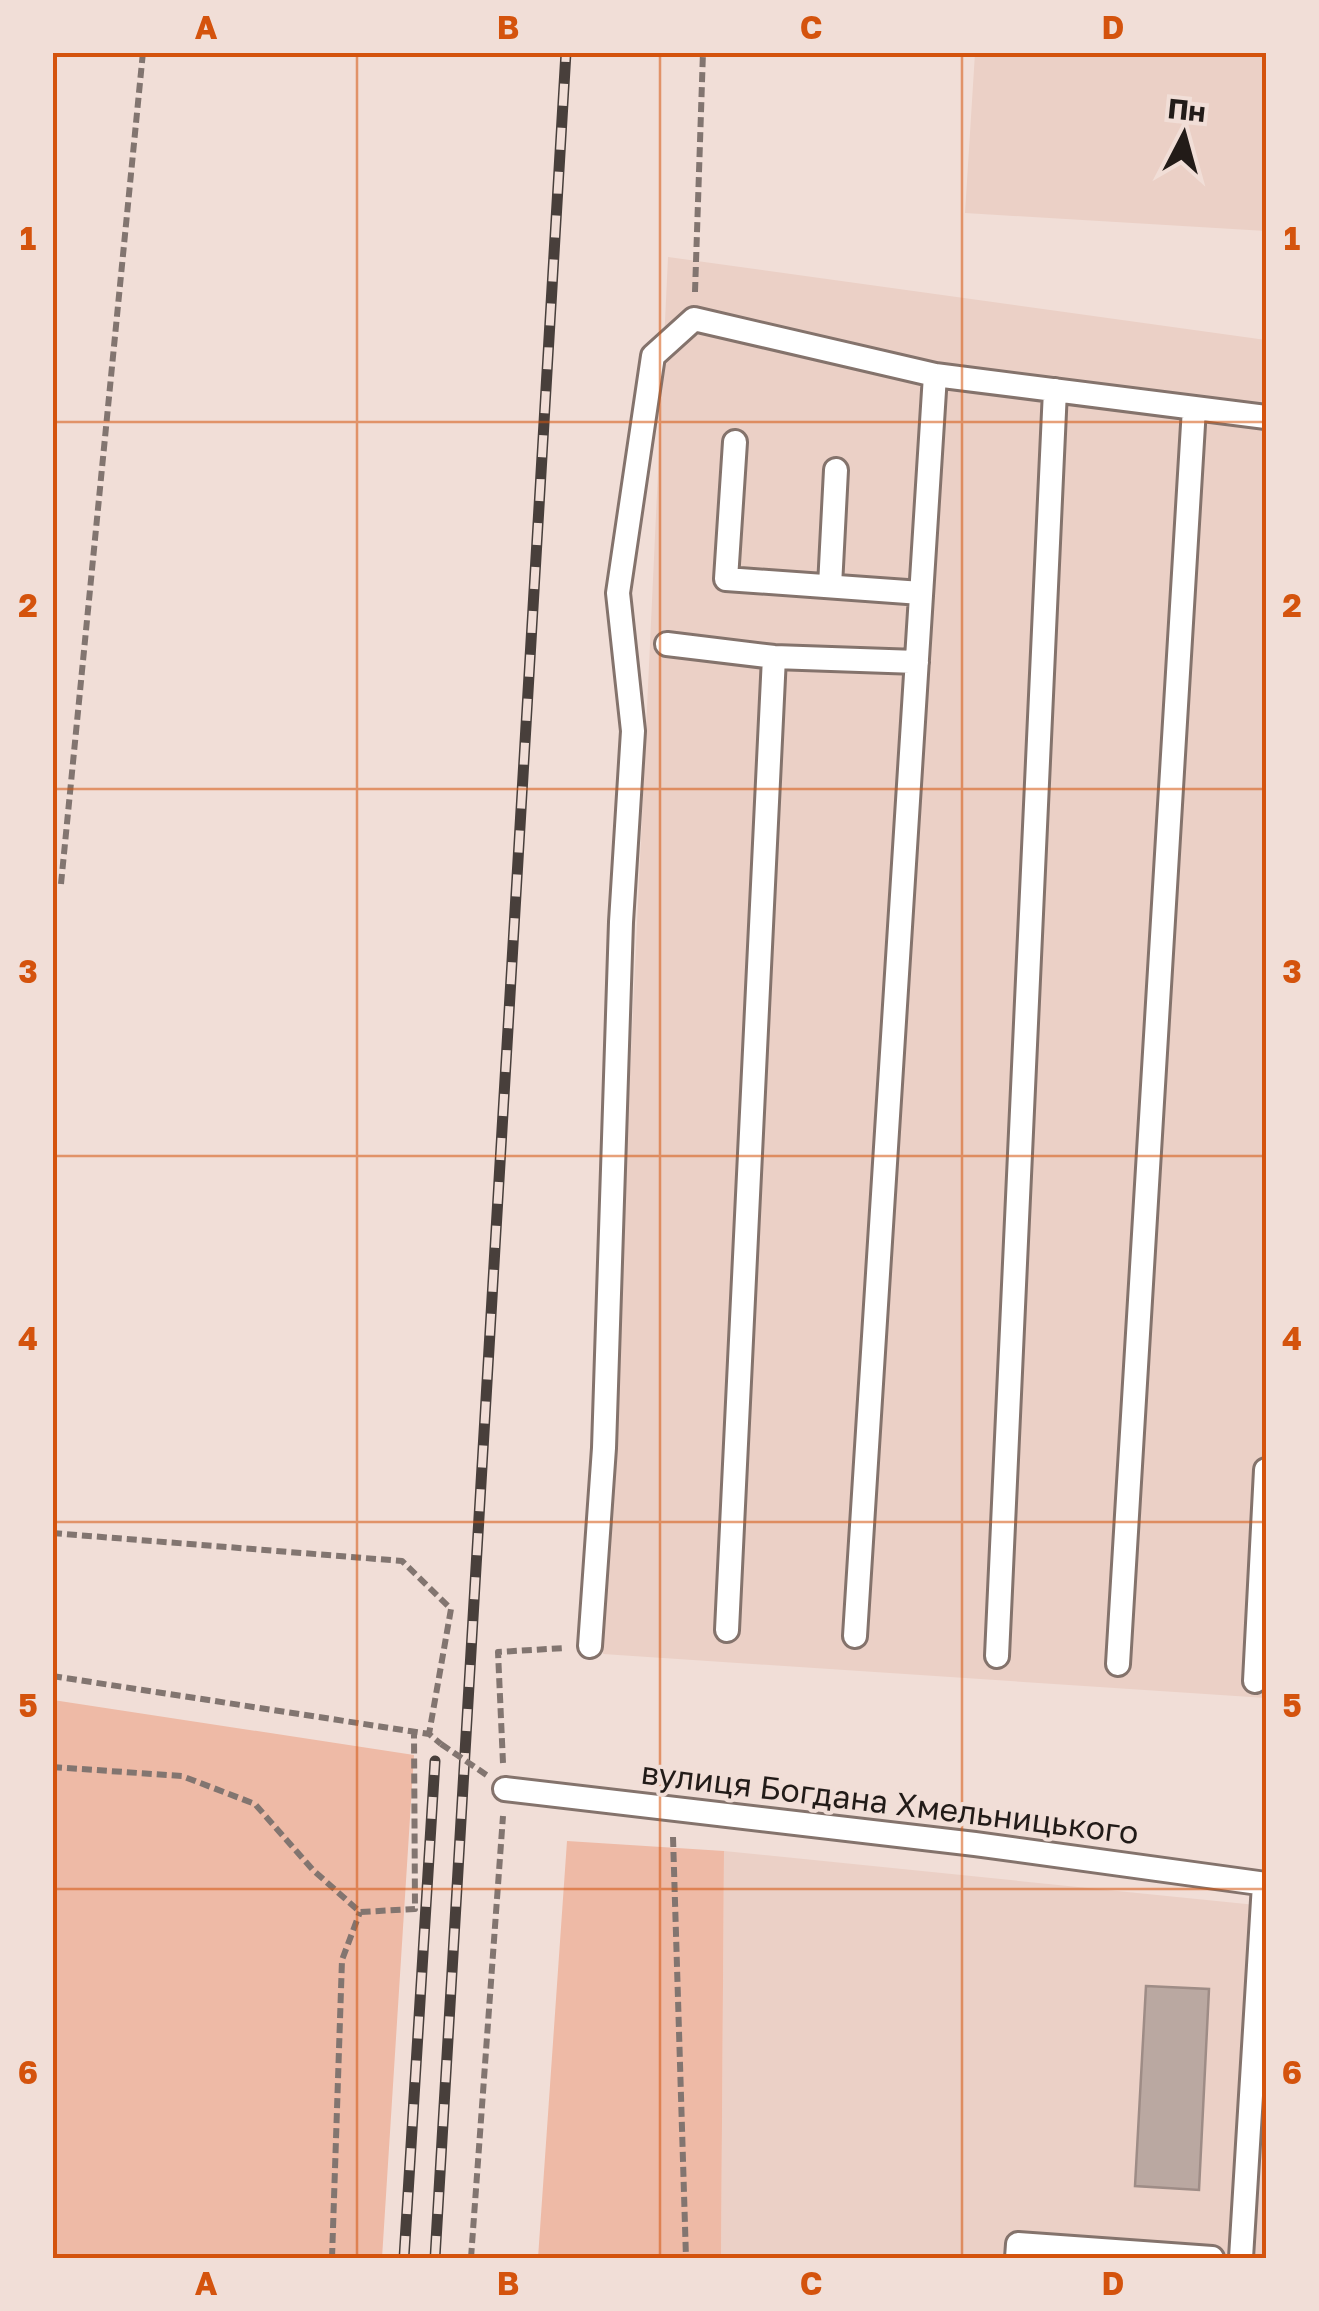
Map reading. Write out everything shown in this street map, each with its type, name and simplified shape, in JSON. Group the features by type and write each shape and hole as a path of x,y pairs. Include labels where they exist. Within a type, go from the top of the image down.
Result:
{"lane":[{"path":"590,1646 604,1448 621,922 633,731 618,593 653,356 694,318 935,375 1266,417"},
{"path":"855,1636 935,375"},
{"path":"997,1656 1055,390"},
{"path":"1118,1664 1194,408"},
{"path":"734,442 726,579 921,594"},
{"path":"830,586 836,470"},
{"path":"667,644 774,657 916,662"},
{"path":"727,1630 774,657"},
{"path":"1254,1680 1266,1470"},
{"name":"вулиця Богдана Хмельницького","path":"496,1783 1265,1884"},
{"path":"1241,2258 1265,1884"},
{"path":"1018,2258 1018,2244 1212,2258"}],"path":[{"path":"61,884 143,52"},
{"path":"694,318 703,52"},
{"path":"52,1533 402,1562 451,1609 428,1734"},
{"path":"472,2258 496,1783 498,1652 590,1646"},
{"path":"52,1676 428,1734 496,1783"},
{"path":"52,1766 182,1776 255,1804 312,1870 360,1912 415,1909 414,1732"},
{"path":"672,1806 686,2258"},
{"path":"332,2258 342,1960 360,1912"}],"shaded area":[{"path":"975,53 1266,53 1266,231 965,213"},
{"path":"668,257 1266,340 1266,1698 603,1654"},
{"path":"53,1700 414,1755 382,2258 53,2258"},
{"path":"567,1841 724,1851 721,2258 538,2258"},
{"path":"724,1851 1266,1906 1266,2258 721,2258"}],"building":[{"path":"1146,1986 1209,1989 1199,2190 1135,2186"}],"railway":[{"path":"435,2258 566,52"},
{"path":"404,2258 435,1761"}]}
